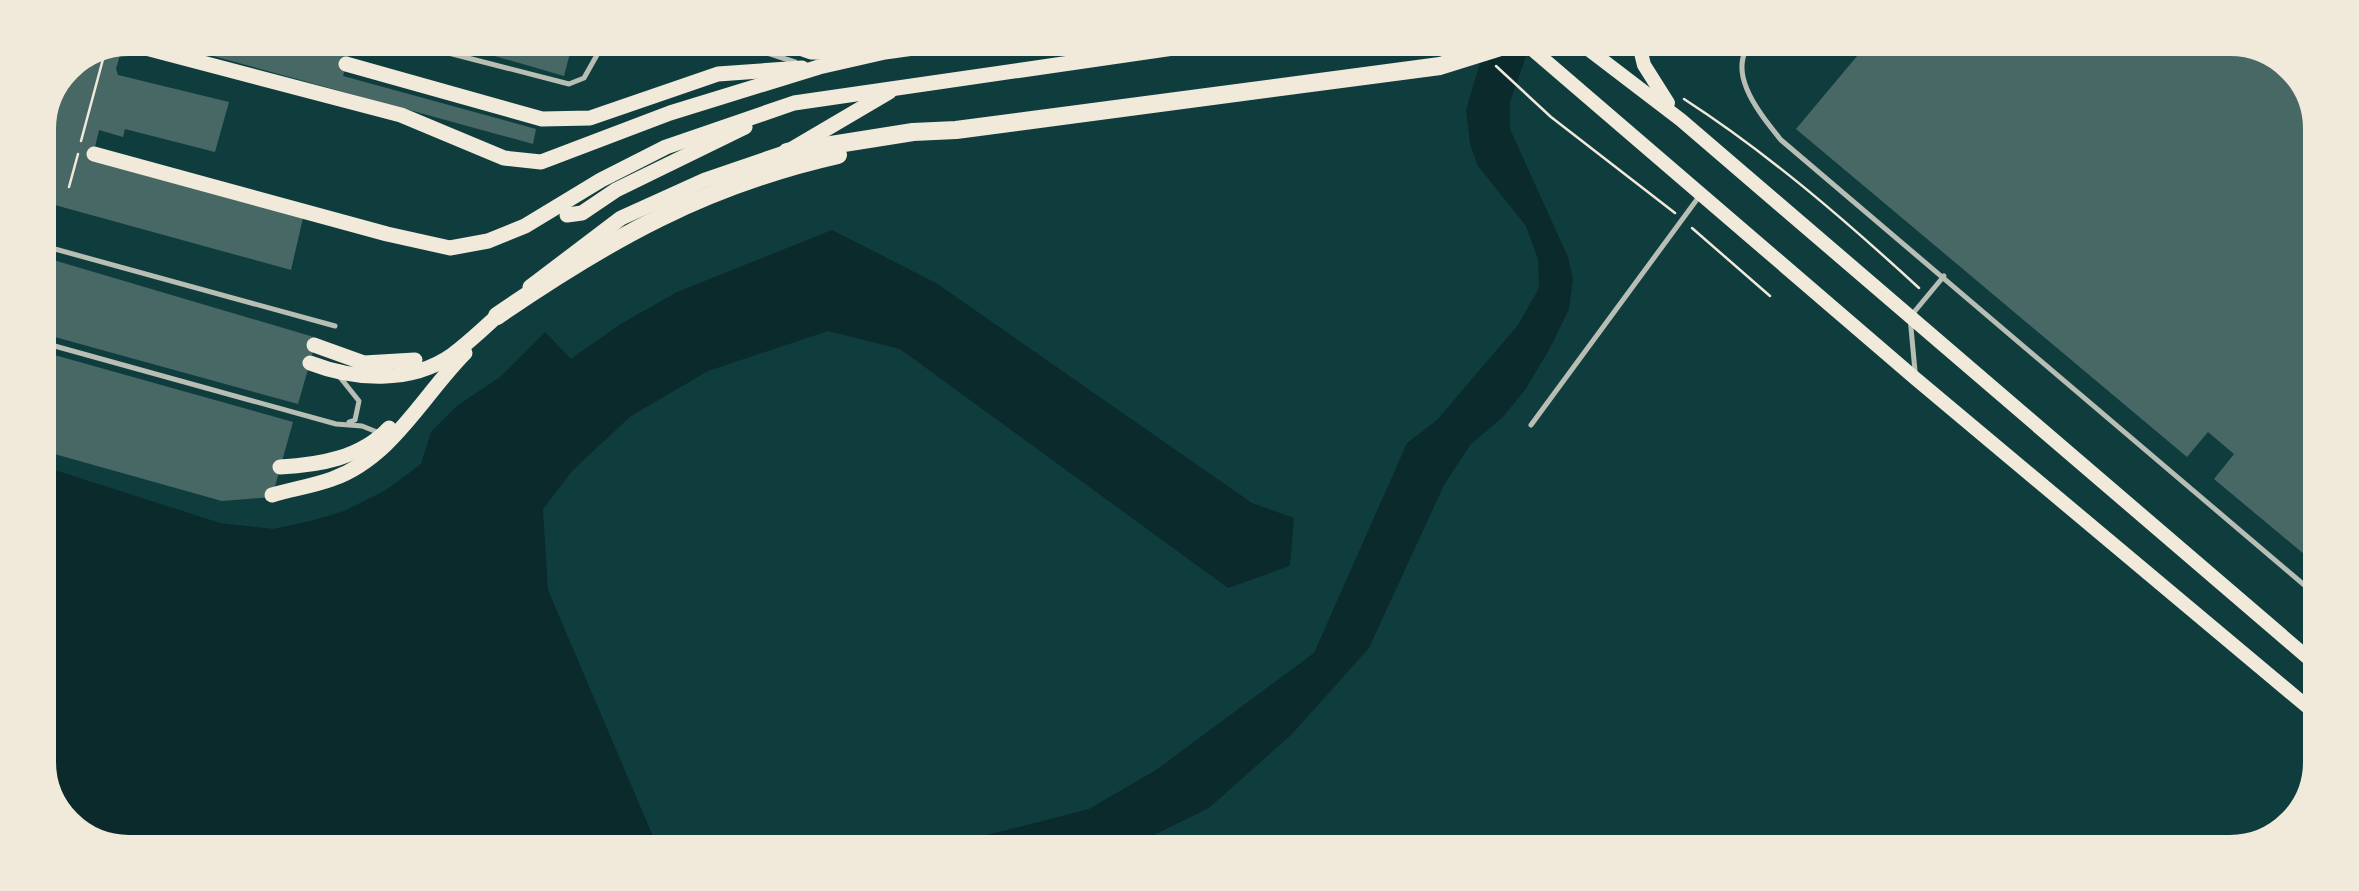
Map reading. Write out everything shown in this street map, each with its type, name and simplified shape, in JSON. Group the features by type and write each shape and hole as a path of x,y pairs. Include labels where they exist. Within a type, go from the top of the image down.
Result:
{"highway":[{"path":"147,50 401,114 504,158 541,162 670,114 819,67 899,50"},
{"path":"805,50 885,52"},
{"path":"94,154 450,248 488,241 526,226 635,162 756,114 818,99 1162,50"},
{"path":"914,136 782,168 726,186 652,218 498,316 396,434 366,462 333,479 278,483 330,476 368,454 454,354 547,271 621,218 704,180 788,152 1440,66 1491,50"},
{"path":"346,64 542,119 576,120 718,74 759,68 819,67"},
{"path":"788,152 892,90"},
{"path":"567,215 582,213 616,190 736,130 810,106 818,99"},
{"path":"314,345 364,363 454,354"},
{"path":"310,363 336,373 367,377 424,368 454,354"}],"main road":[{"path":"1532,50 2309,708"},
{"path":"1588,50 1681,120 2309,659"},
{"path":"1641,50 1650,78 1681,120"}],"lane":[{"path":"438,50 570,84 584,78 600,50"},
{"path":"753,50 819,67"},
{"path":"1747,50 1745,86 1781,140 2309,588"},
{"path":"1531,426 1700,196"},
{"path":"50,248 336,326"},
{"path":"1916,379 1910,317 1944,276"},
{"path":"50,345 336,424 372,428 382,436"},
{"path":"336,373 359,400 359,411 355,420 336,424"}],"path":[{"path":"69,186 112,53"},
{"path":"1490,59 1524,94 1770,296"},
{"path":"1672,92 1710,114 1841,216 1928,296"}],"water":[{"path":"1484,50 1528,50 1510,102 1510,129 1568,257 1573,279 1569,309 1525,390 1503,417 1471,444 1444,485 1369,648 1292,734 1209,808 1142,841 964,841 1089,809 1156,770 1314,653 1407,443 1437,420 1518,325 1539,288 1538,259 1526,226 1478,166 1470,144 1466,110"},
{"path":"832,230 936,283 1252,503 1294,518 1290,566 1228,588 900,349 828,331 708,371 631,416 573,470 543,509 548,590 655,841 129,841 104,837 81,825 66,810 56,792 50,767 50,468 220,523 273,529 310,521 344,511 386,490 421,464 431,432 458,405 500,377 545,332 571,359 619,325 677,292"}],"building":[{"path":"192,50 350,50 343,76 536,129 533,144"},
{"path":"474,50 571,50 564,76"},
{"path":"1862,50 2230,50 2255,54 2274,63 2301,94 2309,124 2309,558 2214,479 2234,454 2208,432 2187,457 1796,129"},
{"path":"121,51 118,75 229,102 215,152 125,129 123,137 99,130 92,160 303,218 291,270 50,204 52,114 63,85 73,73 99,56"},
{"path":"50,259 317,338 298,404 50,336"},
{"path":"50,354 293,422 272,497 222,501 50,453"}]}
